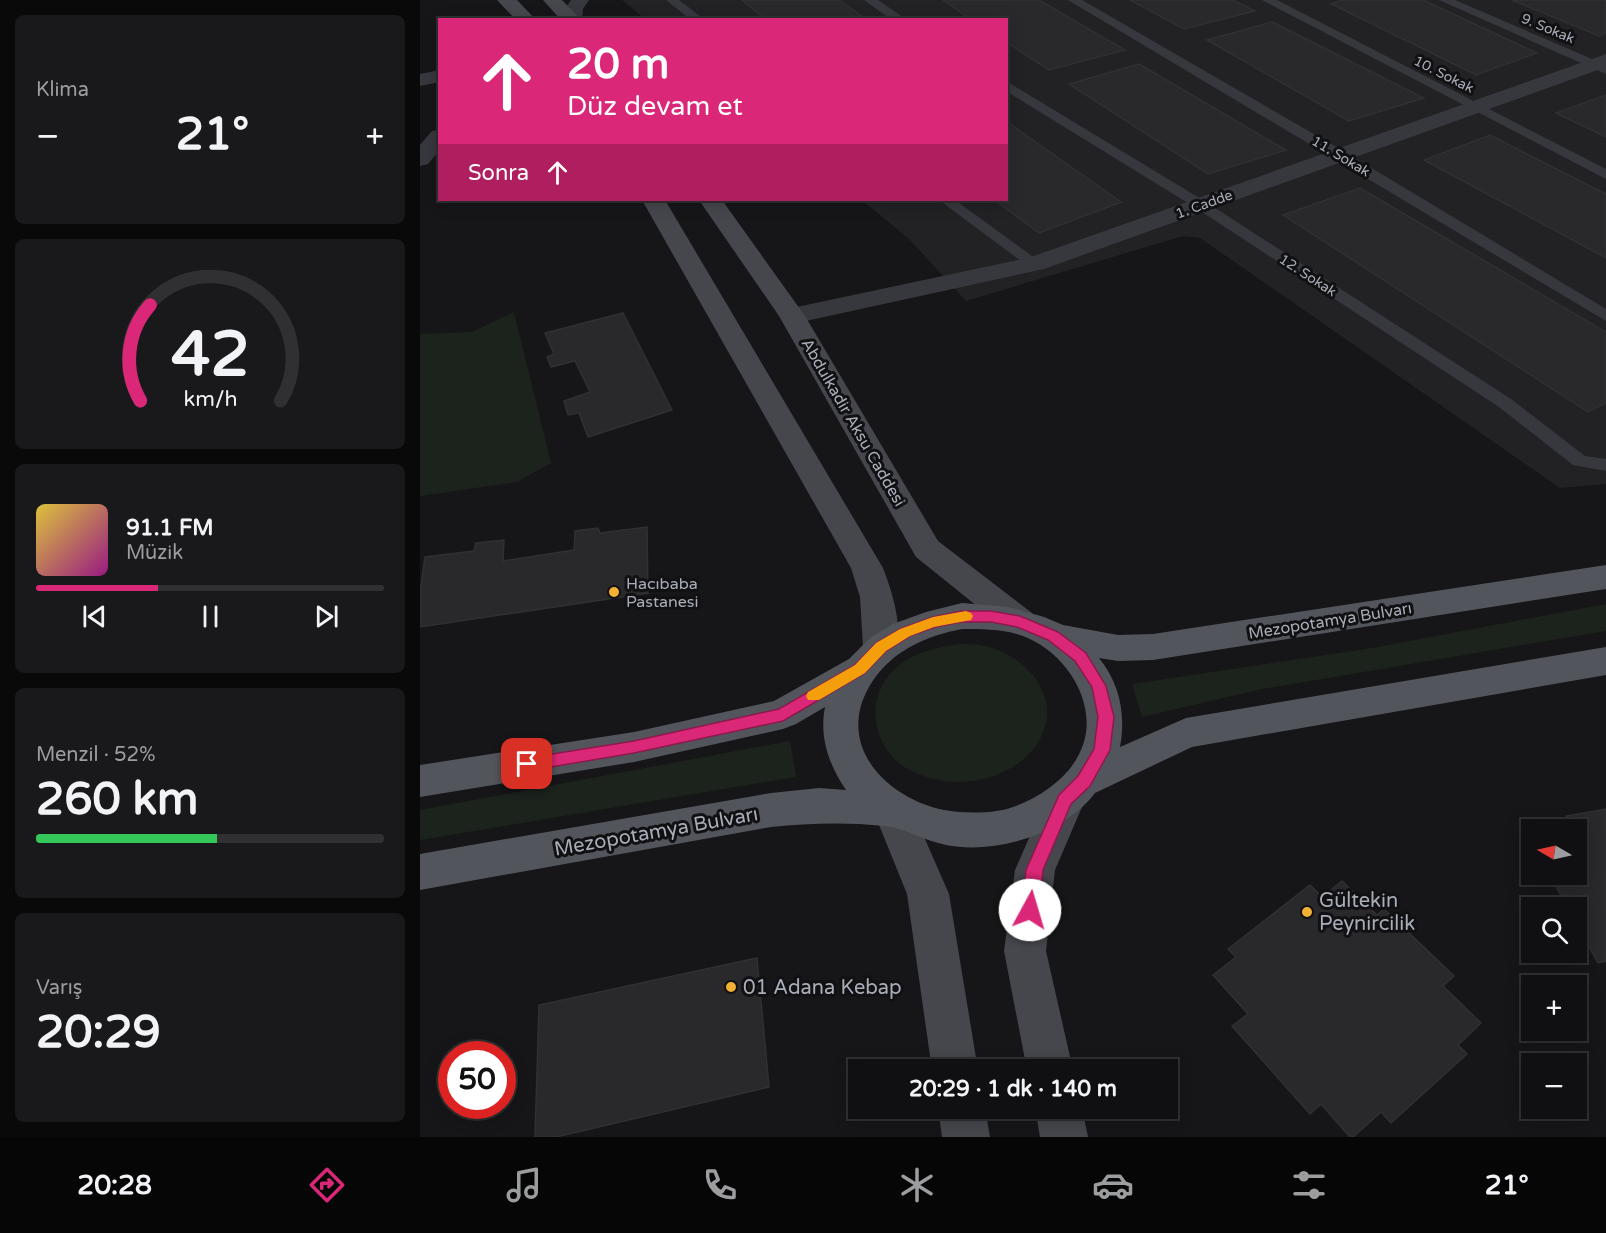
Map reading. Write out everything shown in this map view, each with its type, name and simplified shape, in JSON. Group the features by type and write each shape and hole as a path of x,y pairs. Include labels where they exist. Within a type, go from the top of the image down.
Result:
{"main road":[{"path":"506,0 525,18"},
{"path":"552,0 570,18"},
{"path":"654,201 867,568 877,597 870,658 845,697 840,728 847,759 864,787 893,810 925,825 961,831 999,828 1034,818 1074,790 1186,733 1606,661"},
{"name":"Abdulkadir Aksu Caddesi","path":"711,201 792,316 927,549 1020,622"},
{"name":"Mezopotamya Bulvarı","path":"1053,636 1118,648 1153,647 1606,577"},
{"path":"420,781 634,747 783,714 905,633 923,625 962,616 991,616 1020,622 1053,636 1081,657 1099,686 1106,717 1102,750 1074,790 1035,870 1026,951 1048,1059"},
{"name":"Mezopotamya Bulvarı","path":"420,872 771,810 819,805 893,810"},
{"path":"893,810 928,894 953,1059"},
{"path":"963,1119 966,1137"},
{"path":"1060,1119 1064,1137"}],"street":[{"path":"572,18 574,9 580,0"},
{"name":"1. Cadde","path":"792,316 1035,264 1474,107 1602,65"},
{"path":"420,71 438,75"},
{"path":"420,80 438,76"},
{"path":"420,159 438,138"}],"lane":[{"path":"672,0 696,18"},
{"path":"870,0 898,18"},
{"name":"11. Sokak","path":"1074,0 1340,155 1606,316"},
{"name":"10. Sokak","path":"1268,0 1606,175"},
{"name":"9. Sokak","path":"1445,0 1602,65"},
{"name":"12. Sokak","path":"1008,86 1201,205 1504,403 1580,461 1606,465"},
{"path":"947,201 1035,264"}],"shaded area":[{"path":"622,0 1606,0 1606,484 1560,488 1200,238 1183,236 966,301 909,239 863,201 1008,201 1008,18 644,18"},
{"path":"514,312 551,463 517,482 420,496 420,334 472,332"},
{"path":"1606,604 1606,631 1262,689 1142,717 1132,684 1372,648"},
{"path":"957,644 975,644 999,650 1024,666 1042,690 1047,718 1043,733 1035,746 1013,767 984,779 954,782 913,772 891,755 878,729 876,702 880,689 897,667 921,653"},
{"path":"790,741 796,777 420,840 420,810"}],"building":[{"path":"742,0 839,0 864,18 764,18"},
{"path":"943,0 1039,0 1125,50 1049,70 1008,43 1008,18 969,18"},
{"path":"1130,0 1233,0 1255,11 1184,29"},
{"path":"1343,0 1423,0 1537,53 1476,75 1331,4"},
{"path":"1512,0 1606,0 1606,33 1599,36"},
{"path":"1272,22 1424,98 1349,121 1207,40"},
{"path":"1139,64 1286,150 1208,174 1069,84"},
{"path":"1606,95 1606,137 1556,113"},
{"path":"1008,122 1121,202 1039,233 996,201 1008,201"},
{"path":"1490,135 1606,194 1606,258 1424,160"},
{"path":"1360,188 1606,332 1606,403 1588,412 1283,215"},
{"path":"623,313 672,410 588,437 579,413 568,415 564,401 590,392 575,361 551,367 547,357 554,354 545,333"},
{"path":"647,527 648,593 420,627 420,593 425,557 474,551 476,543 504,540 503,561 574,550 575,531 598,528 600,533"},
{"path":"1606,809 1606,961 1598,963 1587,944 1587,897 1562,897 1555,885 1587,885 1587,819 1567,819 1566,816"},
{"path":"1342,881 1377,915 1384,909 1454,976 1443,986 1481,1023 1458,1045 1467,1054 1391,1123 1381,1112 1353,1137 1350,1137 1321,1104 1310,1114 1232,1026 1248,1014 1213,975 1236,957 1228,949 1310,885 1322,897"},
{"path":"757,958 769,1087 556,1137 535,1137 539,1005"}],"slow traffic":[{"path":"814,696 860,669 881,647 905,633 933,622 966,616"}],"place":[{"name":"Hacıbaba Pastanesi","path":"614,592"},
{"name":"Gültekin Peynircilik","path":"1307,912"},
{"name":"01 Adana Kebap","path":"731,987"}],"route":[{"path":"527,764 634,747 783,714 860,669 881,647 905,633 933,622 962,616 991,616 1020,622 1053,636 1081,657 1099,686 1106,717 1102,750 1084,781 1065,800 1035,870 1030,910"}]}
